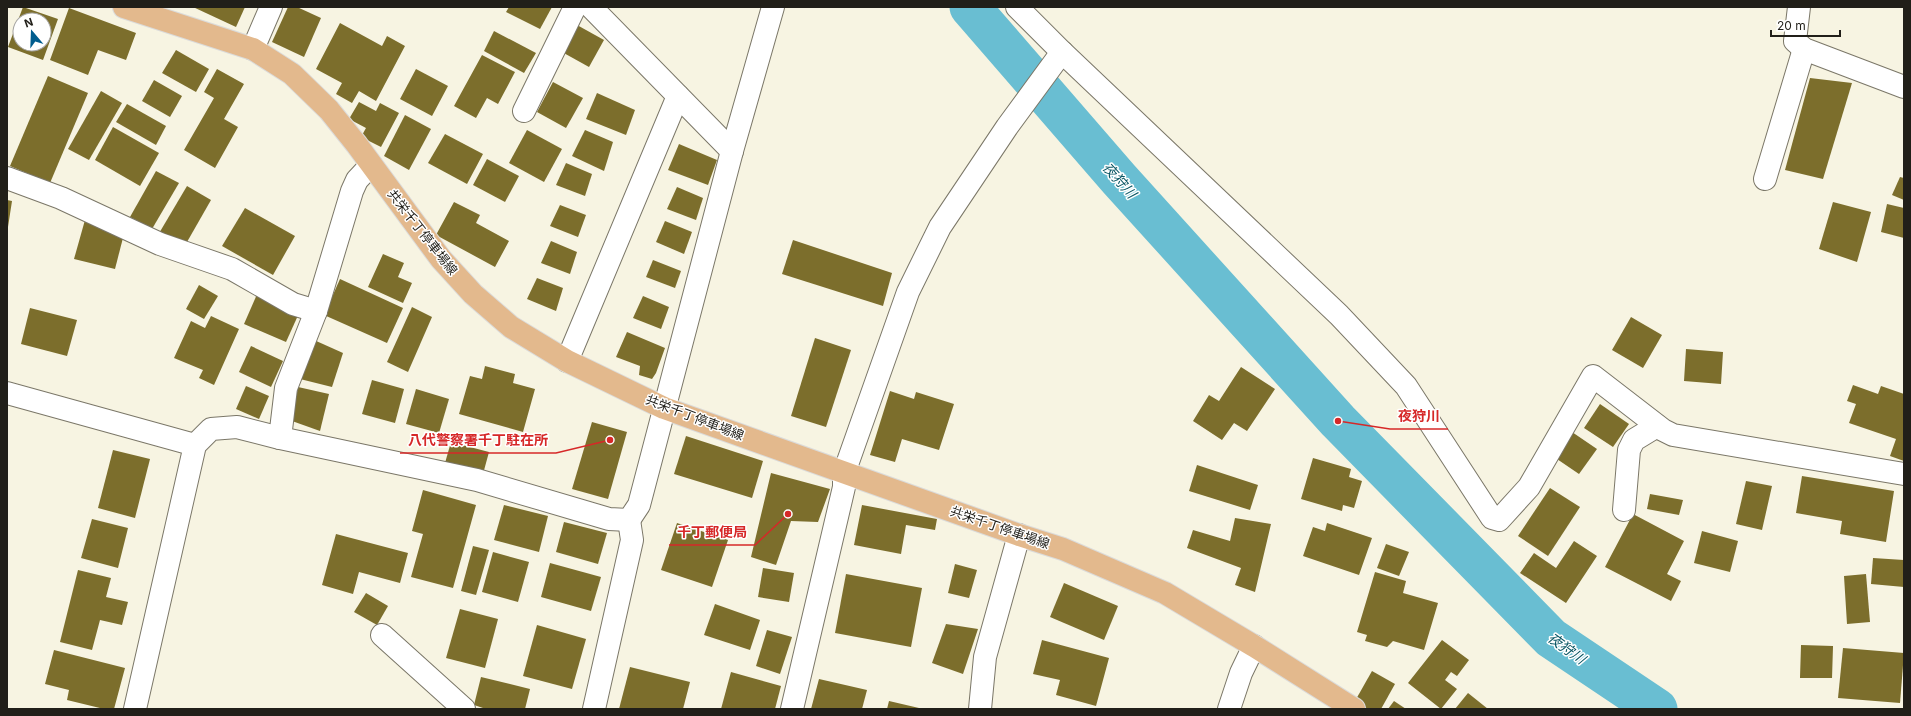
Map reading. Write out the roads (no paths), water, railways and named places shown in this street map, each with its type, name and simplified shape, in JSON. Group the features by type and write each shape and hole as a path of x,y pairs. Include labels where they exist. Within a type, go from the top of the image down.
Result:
{"main road":[{"name":"共栄千丁停車場線","path":"125,7 252,49 292,74 329,110 441,259 473,294 511,327 567,361 664,408 1019,535 1063,549 1165,593 1254,646 1351,708"}],"street":[{"path":"252,49 271,7"},
{"path":"524,111 575,7"},
{"path":"591,7 732,151"},
{"path":"594,709 632,540 629,520 639,505 732,151 773,7"},
{"path":"1017,7 1059,56 1339,315 1406,386 1492,518 1499,520 1529,487 1593,376 1657,426 1673,435 1904,474"},
{"path":"1799,7 1794,41 1804,49 1904,87"},
{"path":"1765,179 1804,49"},
{"path":"792,709 844,487 844,473 908,292 940,227 1007,127 1059,56"},
{"path":"567,361 678,96"},
{"path":"280,438 286,388 316,312 352,191 357,180 371,165"},
{"path":"7,178 61,198 160,244 232,268 293,304 316,312"},
{"path":"7,393 195,445"},
{"path":"1624,510 1629,450 1634,440 1657,426"},
{"path":"135,709 195,445 210,429 237,427 280,438 477,480 609,519 629,520"},
{"path":"980,709 985,657 1019,535"},
{"path":"382,635 464,709"},
{"path":"1229,709 1241,673 1254,646"}],"waterway":[{"name":"夜狩川","path":"970,7 1119,179 1338,421 1551,638 1657,709"}],"place":[{"name":"夜狩川","path":"1338,421"},
{"name":"八代警察署千丁駐在所","path":"610,440"},
{"name":"千丁郵便局","path":"788,514"}]}
